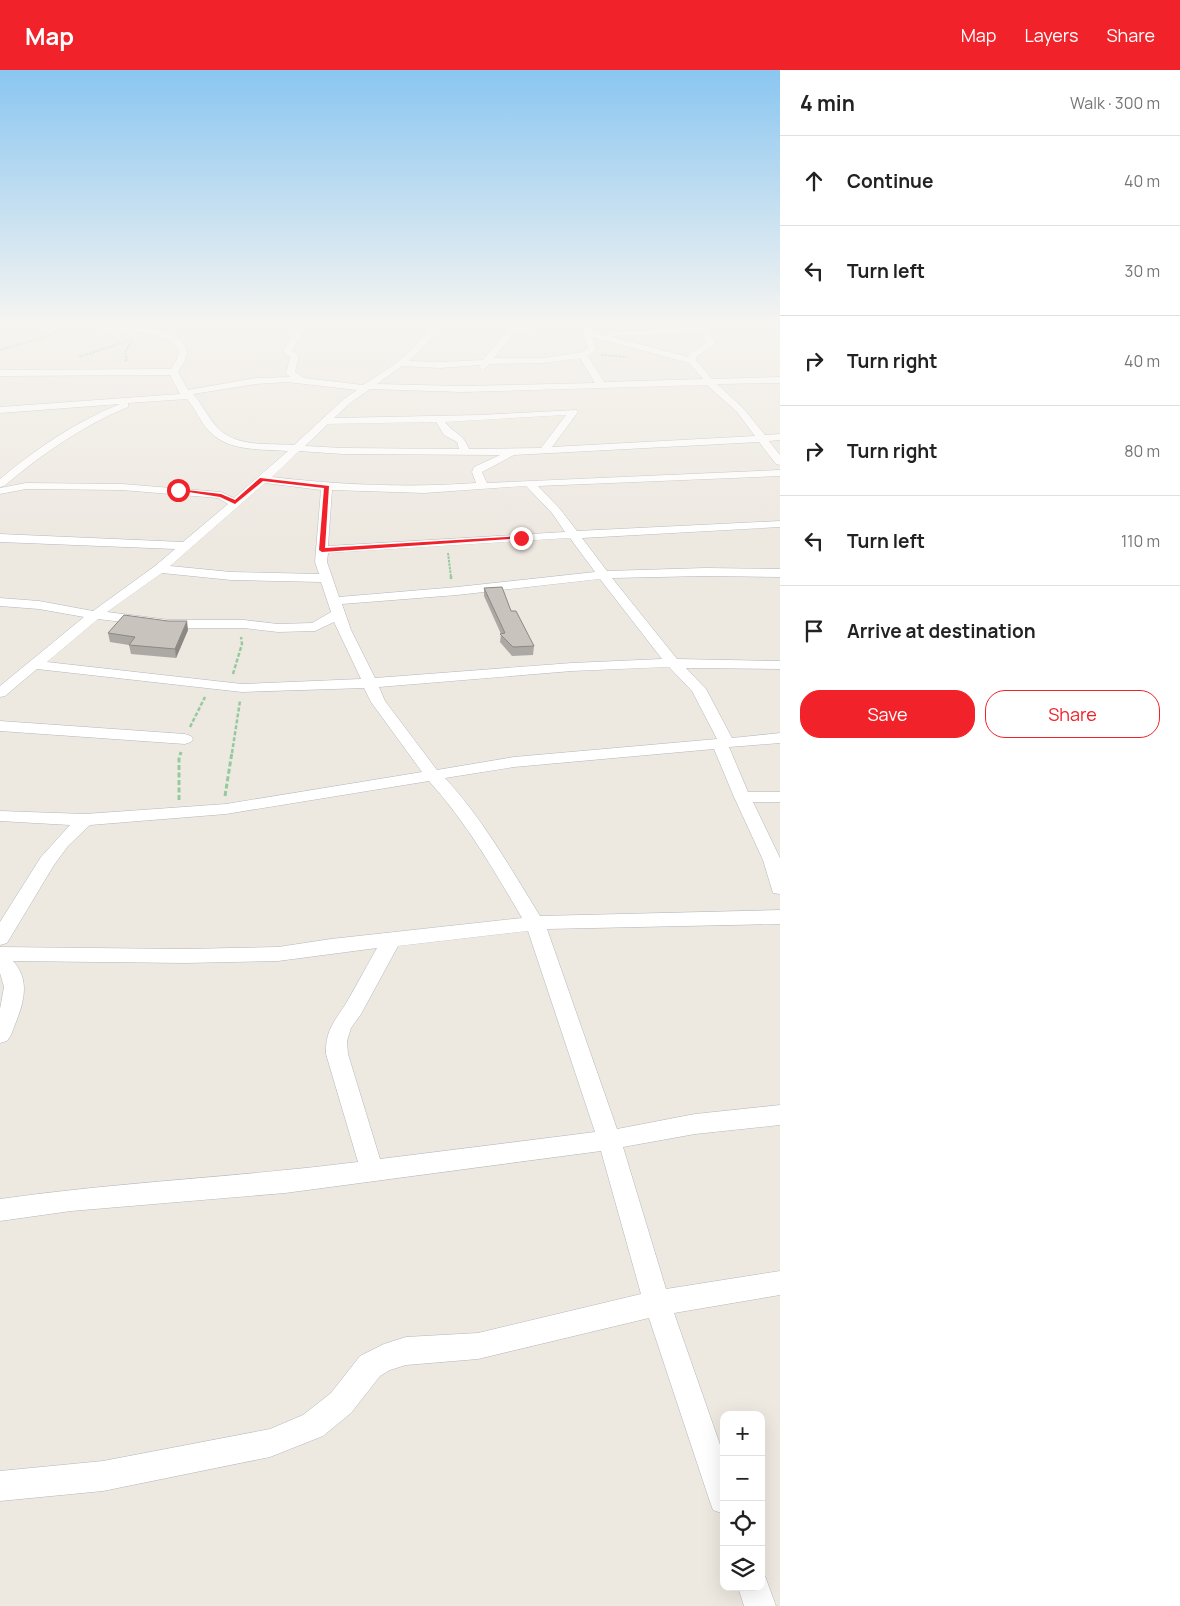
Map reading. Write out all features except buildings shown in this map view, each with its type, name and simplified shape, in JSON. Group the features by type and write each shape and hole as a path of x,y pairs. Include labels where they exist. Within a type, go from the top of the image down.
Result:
{"street":[{"path":"2,422 5,416 2,410 148,399"},
{"path":"191,399 197,404 210,427 228,440 243,445 343,451 515,452 727,442 780,437"},
{"path":"0,693 36,666 95,615 159,569 327,422 350,399"},
{"path":"480,418 483,399"},
{"path":"568,399 573,412"},
{"path":"727,399 740,410 779,459"},
{"path":"0,484 20,466 67,432 135,401"},
{"path":"67,432 84,404"},
{"path":"327,422 480,418 573,412"},
{"path":"544,451 573,412"},
{"path":"438,418 448,433 461,440 465,451"},
{"path":"450,489 477,472 483,465 515,452"},
{"path":"477,472 483,486"},
{"path":"262,479 327,487 424,490 529,483 780,473"},
{"path":"529,483 556,511 602,575 673,662 699,689 720,733 742,797 772,860 780,888"},
{"path":"0,491 26,486 122,487 202,492 221,495 235,503"},
{"path":"327,487 320,562 338,615 371,683 378,702 432,774 452,796 490,849 535,923 609,1140 657,1303 720,1488"},
{"path":"322,550 780,524"},
{"path":"0,538 186,546"},
{"path":"159,569 231,576 325,578"},
{"path":"0,602 40,605 95,615 170,624 222,624 278,628 315,627 338,615 447,592 602,575 705,572 780,573"},
{"path":"36,666 235,687 277,688 371,683 572,667 673,662 780,665"},
{"path":"0,726 185,739"},
{"path":"0,816 85,820 226,809 514,762 780,738"},
{"path":"742,797 780,797"},
{"path":"0,938 47,861 62,842 85,820"},
{"path":"0,954 147,956 278,954 535,923 599,920 780,918"},
{"path":"372,1171 336,1054 336,1041 342,1025 354,1008 391,940"},
{"path":"0,961 13,976 15,989 0,1035"},
{"path":"0,1210 71,1200 285,1182 609,1140 695,1124 780,1115"},
{"path":"0,1486 103,1476 270,1443 313,1426 341,1403 370,1366 384,1358 406,1351 478,1346 657,1303 780,1283"},
{"path":"755,1591 760,1606"}],"path":[{"path":"446,542 451,580 447,592"},
{"path":"222,624 239,633 242,638 224,794 226,809"}],"route":[{"path":"178,490 221,495 228,497 235,503 262,479 327,487 322,550 521,538"}]}
